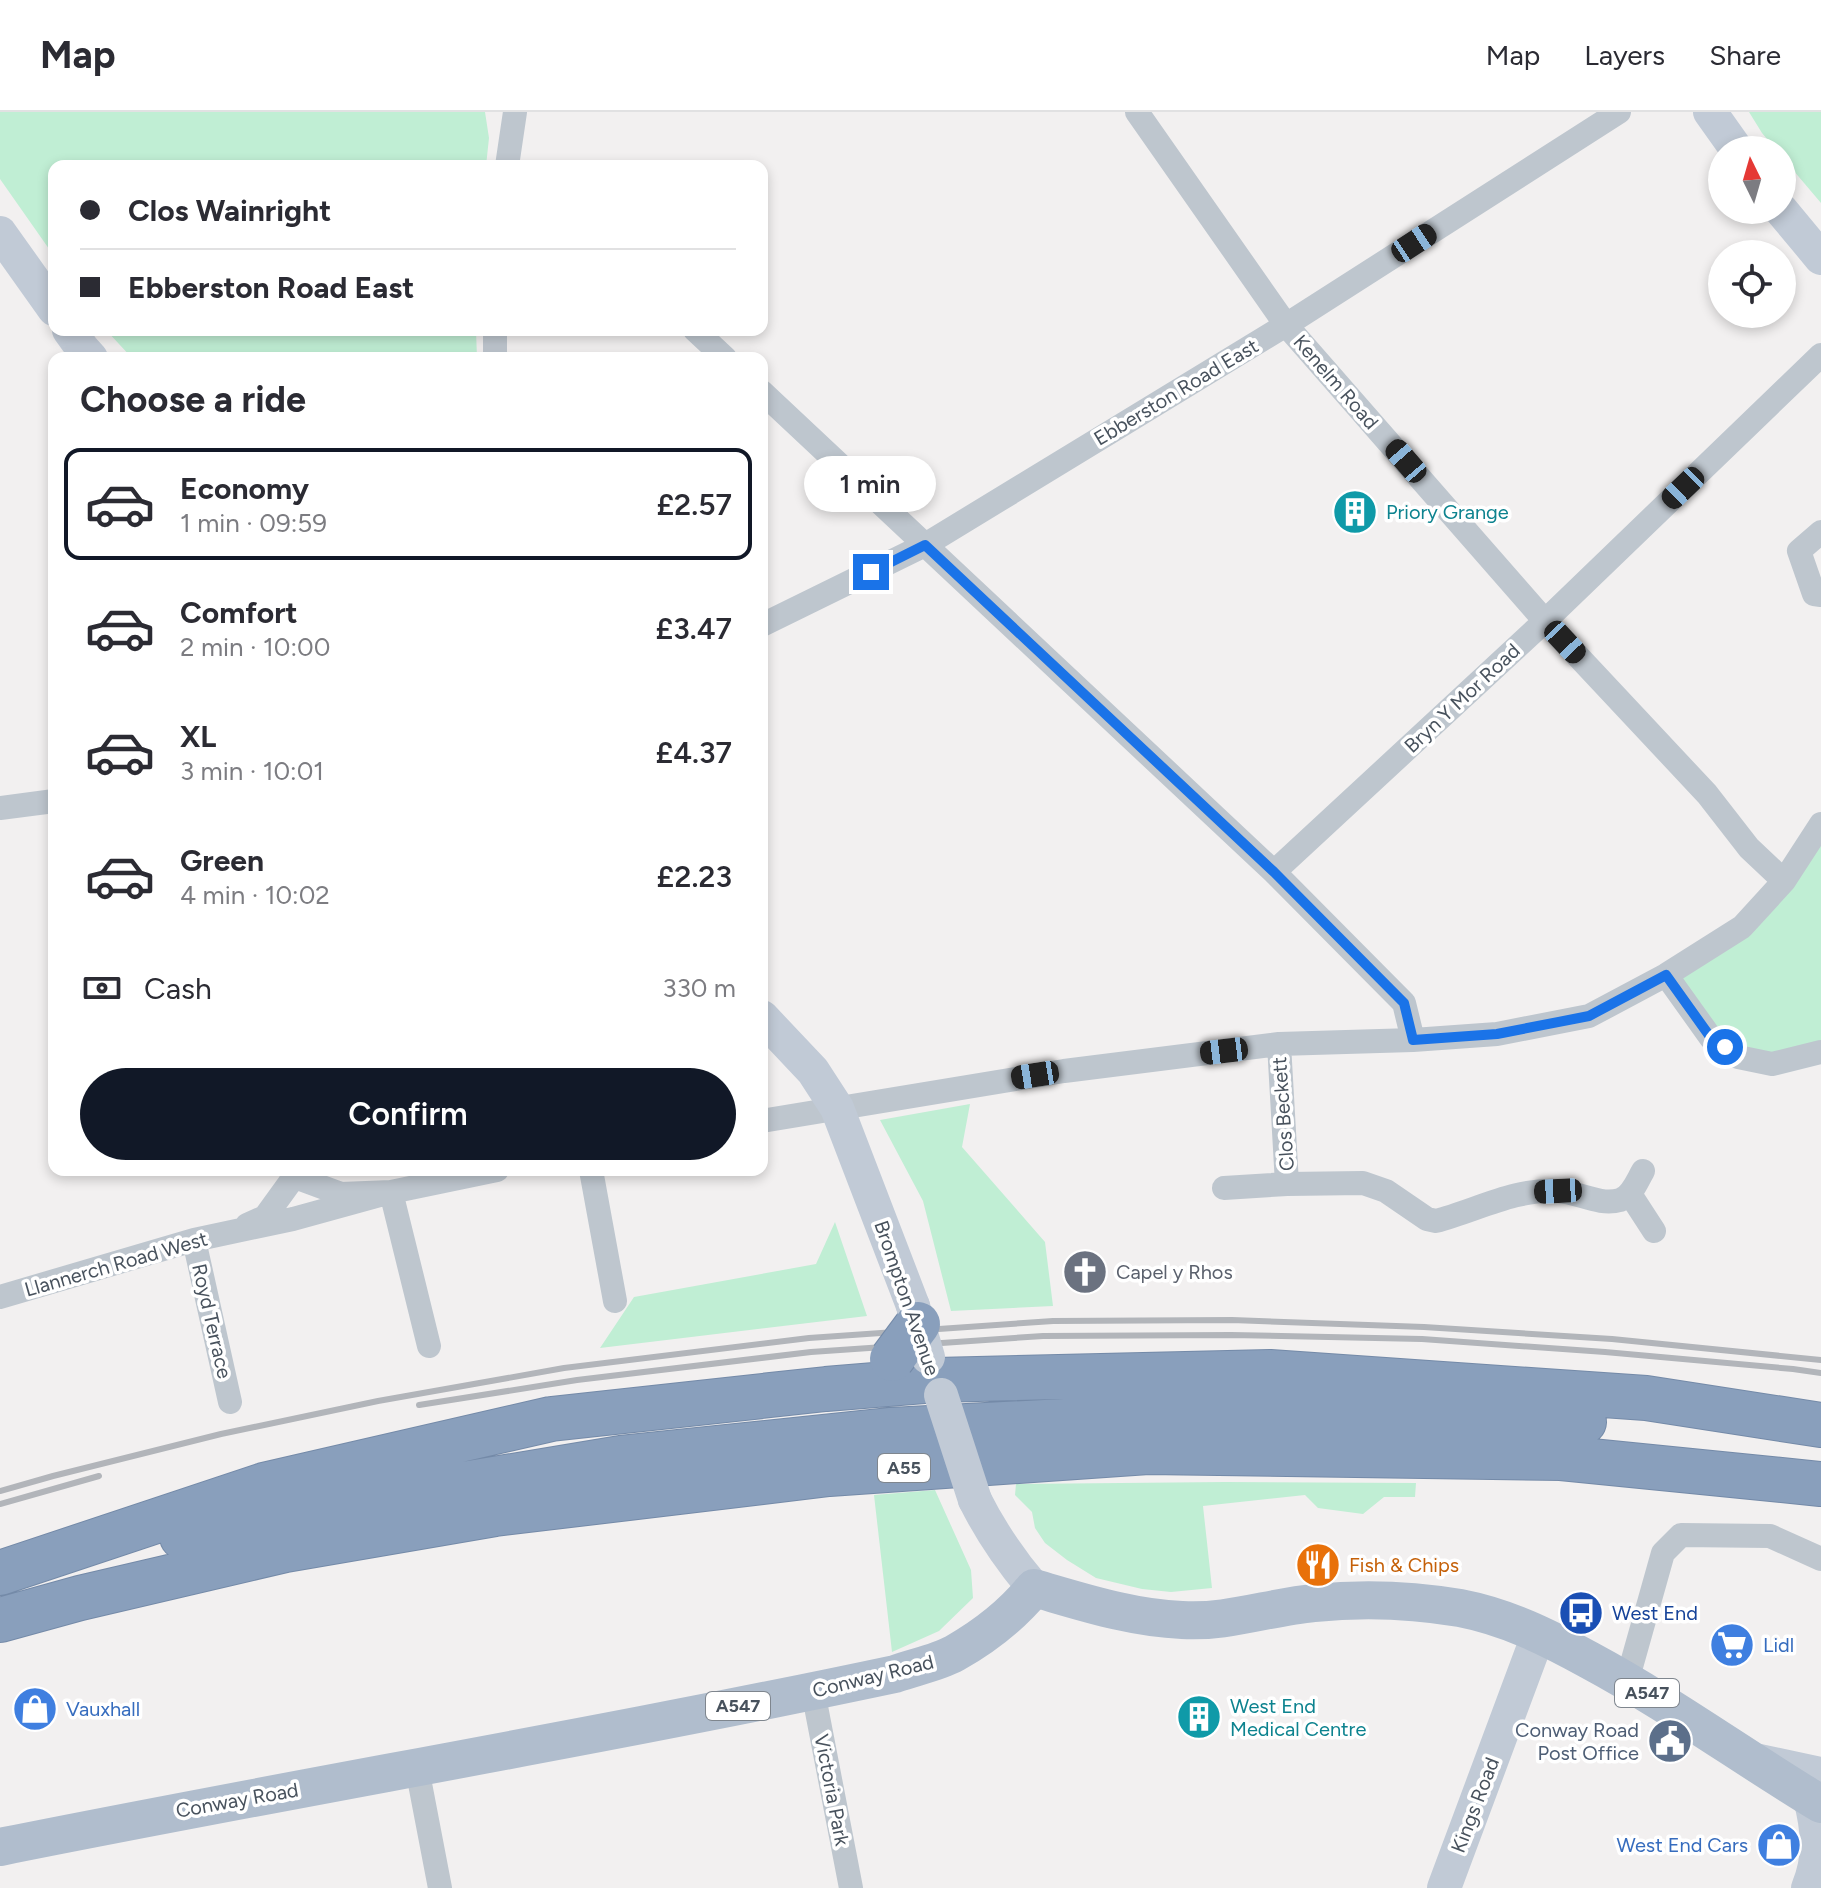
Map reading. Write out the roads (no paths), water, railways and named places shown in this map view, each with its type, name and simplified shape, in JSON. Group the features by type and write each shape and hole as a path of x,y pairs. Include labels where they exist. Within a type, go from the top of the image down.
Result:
{"highway":[{"path":"0,1576 264,1485 551,1419 826,1389 921,1354 1270,1372 1646,1398 1821,1425"},
{"name":"A55","path":"0,1576 389,1496 621,1458 891,1430 1236,1412 1627,1424 1821,1447"},
{"name":"A55","path":"0,1620 285,1550 495,1514 829,1474 1148,1452 1561,1458 1821,1484"}],"main road":[{"path":"1710,112 1727,136"},
{"path":"1793,224 1821,258"},
{"path":"0,233 48,301"},
{"path":"73,336 86,352"},
{"name":"Brompton Avenue","path":"768,1023 813,1071 837,1108 921,1354 975,1500 987,1524 1034,1588"},
{"name":"A547","path":"1034,1588 1121,1613 1183,1621 1228,1618 1315,1602 1369,1601 1415,1603 1501,1618 1539,1633 1627,1681 1750,1759 1818,1794"},
{"name":"Conway Road","path":"0,1847 895,1674 953,1654 1016,1610 1034,1588"},
{"name":"Kings Road","path":"1444,1888 1539,1633"},
{"path":"1814,1879 1818,1794"}],"street":[{"name":"Kenelm Road","path":"1137,112 1286,325 1545,621 1707,794 1749,848 1784,881"},
{"name":"Ebberston Road East","path":"768,622 925,545 1286,325 1619,112"},
{"path":"511,115 512,160"},
{"path":"701,336 719,352"},
{"name":"Bryn Y Mor Road","path":"1274,872 1545,621 1821,355"},
{"path":"768,398 1274,872 1404,1003 1413,1040"},
{"path":"1821,532 1799,551 1814,594 1821,595"},
{"path":"0,808 48,802"},
{"path":"768,1120 1064,1071 1279,1044 1497,1034 1589,1016 1666,975 1742,927 1784,881 1821,824"},
{"path":"1666,975 1711,1038 1738,1057 1772,1064 1821,1052"},
{"name":"Clos Beckett","path":"1279,1044 1287,1184"},
{"path":"1643,1171 1630,1194 1654,1231"},
{"name":"Llannerch Road West","path":"233,1231 265,1217 295,1176"},
{"name":"Llannerch Road West","path":"303,1176 341,1194 391,1192"},
{"name":"Llannerch Road West","path":"0,1297 194,1240 468,1176"},
{"path":"592,1176 615,1301"},
{"name":"Clos Beckett","path":"1224,1188 1363,1183 1386,1191 1427,1219 1436,1221 1525,1193 1558,1191 1602,1201 1620,1200 1630,1194"},
{"path":"391,1192 429,1346"},
{"name":"Royd Terrace","path":"194,1240 230,1402"},
{"path":"1627,1681 1663,1553 1681,1535 1770,1536 1821,1559"},
{"name":"Victoria Park","path":"813,1691 851,1888"},
{"path":"417,1768 440,1888"}],"railway":[{"path":"0,1491 221,1434 378,1401 564,1368 809,1338 1053,1321 1232,1320 1424,1327 1612,1339 1821,1360"},
{"path":"419,1405 577,1380 811,1352 1043,1336 1231,1335 1422,1339 1605,1352 1821,1373"},
{"path":"0,1504 99,1476"}],"place":[{"name":"Priory Grange","path":"1355,512"},
{"name":"Capel y Rhos","path":"1085,1272"},
{"name":"Fish & Chips","path":"1318,1565"},
{"name":"West End","path":"1581,1613"},
{"name":"Lidl","path":"1732,1645"},
{"name":"Vauxhall","path":"35,1709"},
{"name":"West End Medical Centre","path":"1199,1717"},
{"name":"Conway Road Post Office","path":"1670,1741"},
{"name":"West End Cars","path":"1779,1845"}]}
